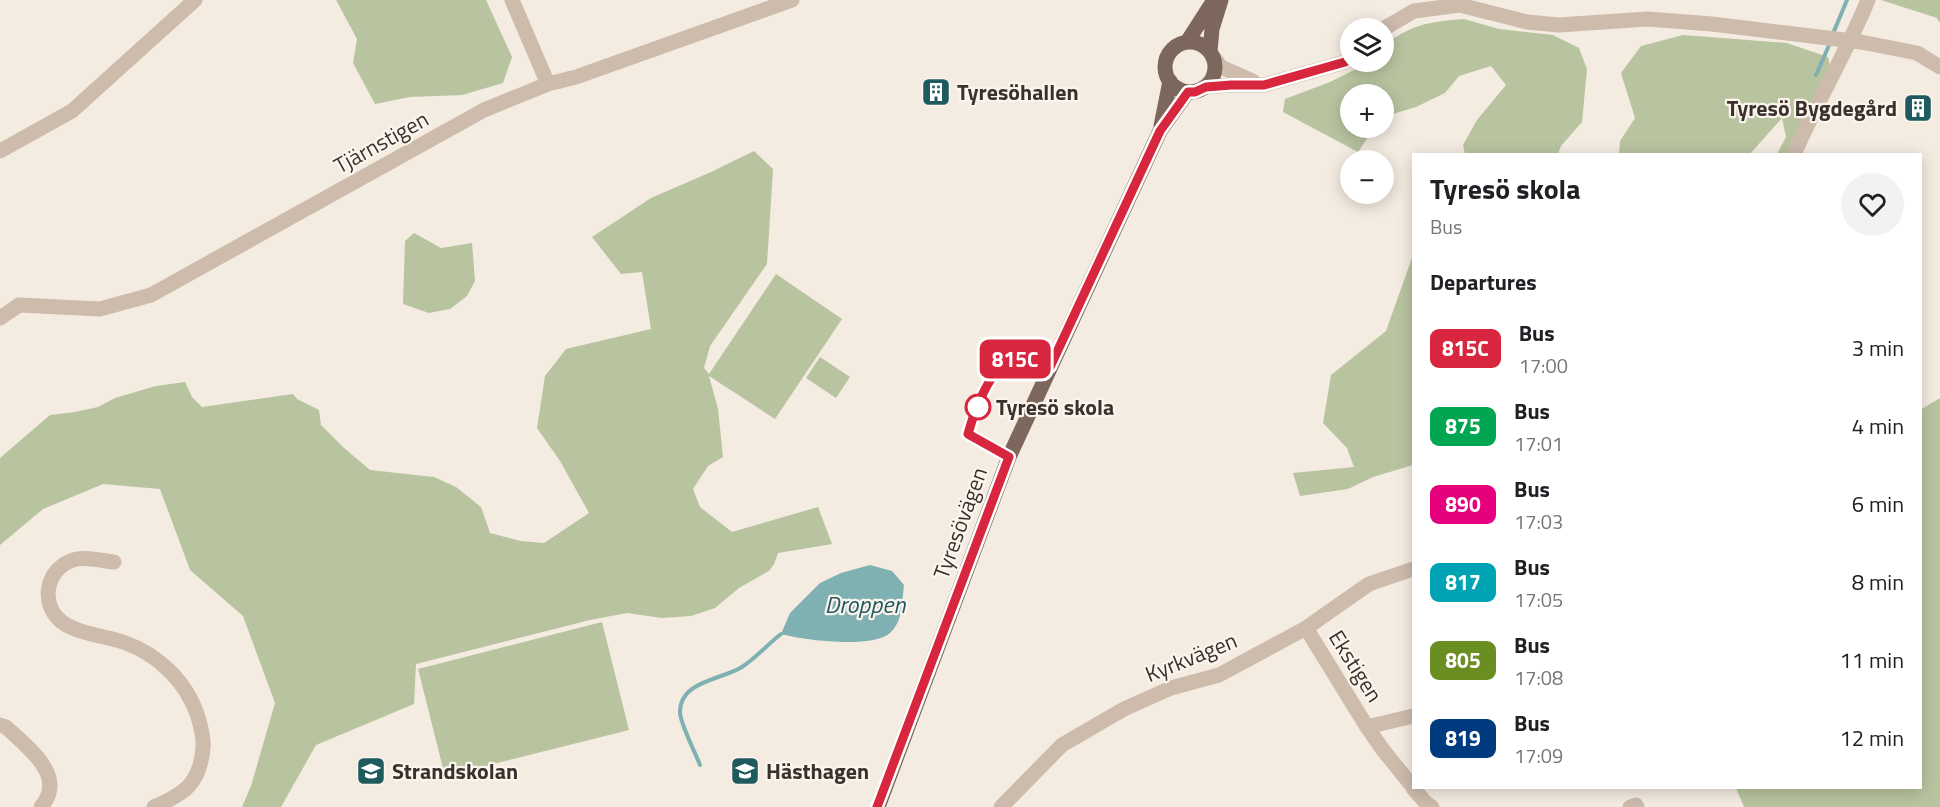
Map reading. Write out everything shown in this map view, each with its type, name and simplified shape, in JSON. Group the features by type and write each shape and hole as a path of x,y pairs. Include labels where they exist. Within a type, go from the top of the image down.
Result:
{"main road":[{"name":"Tyresövägen","path":"1160,131 1170,81 1165,69 1167,56 1172,49 1187,42 1214,0"},
{"path":"1170,81 1179,90 1195,92 1206,87 1214,76 1212,29 1221,0"},
{"path":"1187,42 1201,44 1212,55"},
{"name":"Tyresövägen","path":"878,807 1009,457 1160,131 1188,92"}],"street":[{"path":"0,151 72,111 195,0"},
{"path":"512,0 548,84"},
{"name":"Tjärnstigen","path":"0,318 19,305 100,309 151,295 484,110 548,84 576,77 792,0"},
{"path":"1794,153 1840,58 1838,39 1868,0"},
{"path":"1394,22 1413,11 1460,5 1527,22 1559,25 1647,19 1712,24 1838,39 1917,53 1940,67"},
{"path":"1212,55 1221,67 1264,85"},
{"path":"1206,87 1264,85 1340,63"},
{"path":"114,562 75,559 64,564 54,571 48,587 48,601 53,614 64,623 125,643 150,656 177,678 188,693 204,742 199,770 184,791 174,799 154,807"},
{"name":"Kyrkvägen","path":"1000,807 1062,745 1124,710 1172,688 1219,675 1306,628 1369,584 1412,569"},
{"name":"Ekstigen","path":"1306,628 1367,727 1412,786"},
{"name":"Ekstigen","path":"1367,727 1412,716"},
{"path":"0,725 6,727 46,769 51,783 50,793 41,807"},
{"name":"Ekstigen","path":"1414,789 1424,805"},
{"path":"1630,807 1636,805 1637,807"}],"green space":[{"path":"336,0 486,0 512,57 503,83 462,95 410,97 375,104 353,63 357,39"},
{"path":"1881,0 1940,0 1940,23 1937,18"},
{"path":"1464,19 1499,29 1553,35 1579,48 1587,69 1582,122 1561,146 1558,153 1465,153 1463,145 1477,120 1506,85 1491,66 1459,76 1445,93 1416,107 1394,114 1394,84 1340,84 1340,138 1367,138 1359,150 1354,150 1283,112 1285,99 1350,72 1394,72 1394,39 1411,29 1431,23"},
{"path":"1683,35 1787,43 1828,57 1830,65 1789,153 1778,153 1786,137 1782,118 1751,153 1619,153 1620,141 1635,118 1621,73 1641,46"},
{"path":"754,151 773,169 767,264 710,346 704,368 709,374 776,274 842,319 775,419 709,376 718,409 723,457 708,466 693,489 700,507 732,532 818,507 832,544 778,553 769,571 739,588 715,608 691,616 662,618 627,613 590,620 416,664 414,704 316,745 281,807 242,807 251,786 275,703 243,616 190,570 160,489 103,484 43,509 0,545 0,458 50,415 98,407 115,398 156,386 185,382 192,397 202,407 293,394 297,399 319,410 321,425 370,470 434,477 456,487 481,507 490,533 521,541 544,543 589,513 560,461 537,428 545,376 566,349 651,329 642,272 621,274 592,237 651,198"},
{"path":"414,233 441,248 472,243 475,281 467,296 450,309 429,313 403,304 405,241"},
{"path":"1412,258 1412,465 1373,477 1348,489 1300,496 1293,473 1354,467 1347,448 1323,423 1331,375 1386,331"},
{"path":"820,357 850,377 836,398 806,378"},
{"path":"1940,398 1940,807 1744,807 1736,789 1922,789 1922,409"},
{"path":"602,622 629,730 445,776 418,669"}],"water":[{"name":"Droppen","path":"870,565 892,571 904,585 900,617 890,633 881,638 853,642 820,641 781,634 790,613 820,583 841,573"}],"waterway":[{"path":"1832,36 1847,0"},
{"path":"1816,75 1830,43"},
{"path":"700,765 680,713 686,694 703,683 742,667 781,634"}],"bus line":[{"name":"815C","path":"877,807 1009,457 968,434 985,389 995,372 1000,366 1013,359 1028,360 1050,367 1160,131 1188,92 1195,92 1206,87 1264,85 1340,63"}],"place":[{"name":"Tyresöhallen","path":"936,92"},
{"name":"Tyresö Bygdegård","path":"1918,108"},
{"name":"Tyresö skola","path":"978,407"},
{"name":"Strandskolan","path":"371,771"},
{"name":"Hästhagen","path":"745,771"}]}
